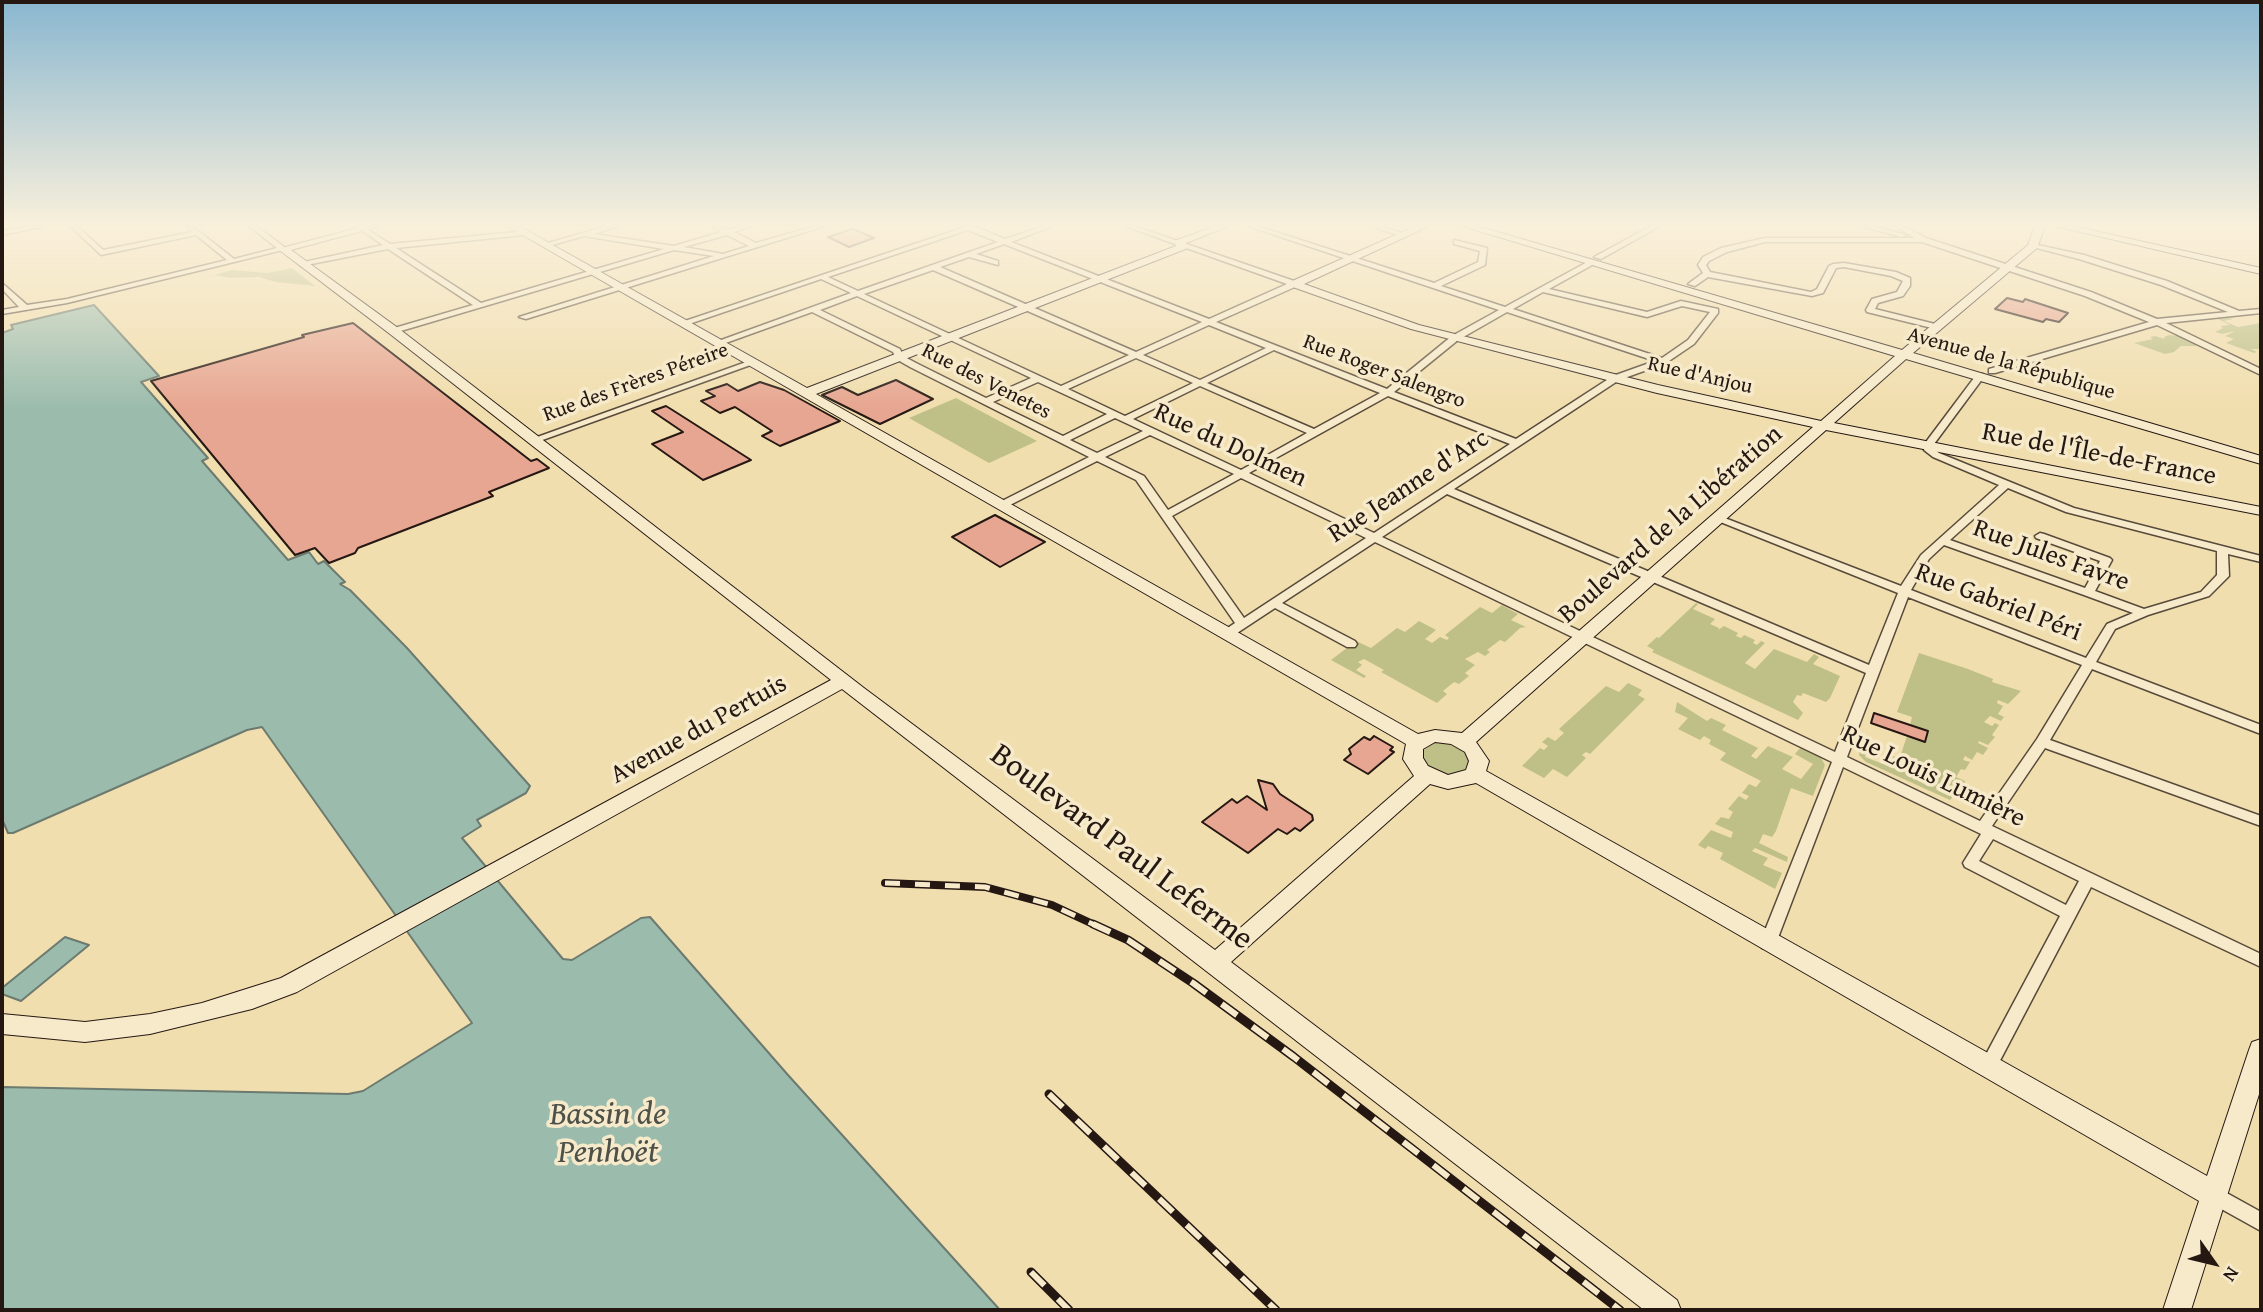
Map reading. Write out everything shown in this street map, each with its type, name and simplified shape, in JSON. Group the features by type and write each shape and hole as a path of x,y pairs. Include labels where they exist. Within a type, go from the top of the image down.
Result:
{"street":[{"path":"4,287 24,307"},
{"path":"2,312 67,302 126,287"},
{"name":"Boulevard Paul Leferme","path":"335,287 843,681 1667,1310"},
{"path":"452,287 479,305"},
{"path":"394,331 540,287"},
{"path":"682,323 791,287"},
{"path":"792,295 814,287"},
{"name":"Rue du Dolmen","path":"846,287 1583,637"},
{"path":"717,343 875,287"},
{"path":"981,287 1315,433"},
{"path":"803,391 1069,287"},
{"name":"Rue Roger Salengro","path":"1121,287 1517,443"},
{"path":"1061,389 1287,287"},
{"name":"Rue d'Anjou","path":"1303,287 1455,338 1616,378 1928,446 1936,455 2005,485 2100,519 2261,559"},
{"path":"1439,287 1662,360"},
{"path":"1165,516 1388,392 1455,338 1544,287"},
{"name":"Avenue de la République","path":"1687,287 1905,354 2261,449"},
{"name":"Avenue de la République","path":"1702,287 1905,354"},
{"path":"1773,287 1812,294 1822,287"},
{"path":"1904,287 1900,294 1875,302 1868,314 1936,327"},
{"name":"Boulevard de la Libération","path":"1464,742 1982,287"},
{"path":"2068,287 2157,322 2261,372"},
{"path":"2173,287 2239,313"},
{"path":"523,317 620,288 1418,742"},
{"path":"1541,289 1647,315 1681,303 1715,311 1691,342 1662,360 1616,378"},
{"name":"Rue des Venetes","path":"812,310 1140,478 1242,624"},
{"path":"1928,446 1952,411 1986,374 2157,322 2261,311"},
{"path":"1126,419 1274,347"},
{"name":"Rue des Frères Péreire","path":"534,440 752,363"},
{"name":"Avenue de la République","path":"1986,374 2261,460"},
{"path":"986,401 1040,378"},
{"name":"Rue Jeanne d'Arc","path":"1227,634 1616,378"},
{"path":"1063,440 1115,414"},
{"path":"1002,505 1150,431"},
{"name":"Rue de l'Île-de-France","path":"1928,446 2261,511"},
{"path":"1769,943 1913,571 2005,485"},
{"path":"1446,490 1874,672"},
{"name":"Rue Gabriel Péri","path":"1718,519 2261,730"},
{"path":"2039,536 2106,560 2088,593"},
{"name":"Rue Jules Favre","path":"1943,541 2144,613"},
{"path":"2070,913 1970,863 1987,830 2111,627 2144,613 2205,594 2216,586 2223,576 2222,550"},
{"path":"1274,603 1351,645"},
{"name":"Rue Louis Lumière","path":"1583,637 2261,961"},
{"name":"Avenue du Pertuis","path":"2,1024 85,1032 150,1024 252,999 289,985 843,681"},
{"path":"1434,736 1464,742 1472,748 1479,761 1475,774 1458,781 1438,780 1428,775 1413,759 1414,747 1418,742 1434,736"},
{"path":"2042,742 2261,821"},
{"path":"1475,774 2261,1222"},
{"path":"1215,963 1428,775"},
{"path":"1988,1067 2088,878"},
{"path":"2177,1310 2261,1050"}],"green space":[{"path":"2218,319 2233,319 2224,321 2238,327 2261,323 2261,349 2251,349 2257,352 2254,353 2226,343 2234,339 2225,336 2235,331 2222,334 2215,332 2223,328 2220,326 2230,325"},
{"path":"2155,336 2165,339 2164,337 2180,336 2198,346 2181,346 2174,352 2165,354 2134,343 2153,339 2150,337"},
{"path":"956,398 1037,441 989,463 909,418"},
{"path":"1698,604 1693,609 1715,619 1710,624 1719,628 1718,630 1724,626 1738,633 1736,636 1741,638 1744,635 1755,640 1753,643 1757,645 1761,641 1765,643 1745,663 1755,669 1774,649 1807,662 1814,654 1819,657 1813,664 1840,676 1830,698 1826,702 1803,693 1801,696 1797,695 1793,702 1803,713 1798,720 1652,652 1654,650 1647,646"},
{"path":"1502,605 1518,614 1511,620 1526,627 1520,628 1505,642 1500,640 1487,650 1490,652 1485,656 1478,652 1465,659 1475,665 1465,673 1469,676 1459,684 1454,682 1443,691 1447,694 1437,703 1381,672 1384,670 1364,659 1358,662 1362,665 1356,670 1366,676 1364,678 1331,660 1356,641 1371,648 1397,628 1405,632 1419,621 1436,630 1425,639 1432,643 1440,637 1447,640 1449,638 1445,635 1480,607 1492,613"},
{"path":"1919,653 1968,669 1993,679 1992,682 2021,691 2008,704 1998,700 1997,703 2003,706 1998,714 2004,717 2001,721 1990,716 1984,722 1992,726 1995,723 1999,725 1992,735 1995,737 1988,745 1979,741 1978,743 1988,748 1983,755 1977,752 1972,760 1965,756 1963,760 1970,762 1956,777 1965,781 1964,785 1950,800 1866,762 1859,755 1860,751 1866,753 1865,757 1883,764 1887,754 1919,765 1900,757 1907,736 1924,742 1927,731 1910,725 1912,717 1897,712"},
{"path":"1628,683 1642,690 1638,695 1645,699 1590,754 1586,752 1582,755 1586,758 1567,777 1553,769 1544,778 1522,766 1540,748 1544,750 1548,746 1542,742 1548,737 1555,741 1564,733 1559,729 1606,686 1619,692"},
{"path":"1677,702 1707,721 1711,718 1726,725 1722,730 1758,748 1751,756 1756,759 1768,746 1793,757 1782,769 1801,779 1813,764 1795,754 1800,748 1821,758 1825,765 1813,796 1791,788 1776,831 1772,837 1763,834 1759,843 1788,857 1787,862 1755,848 1752,851 1768,858 1763,865 1782,873 1775,889 1720,859 1723,853 1698,845 1711,830 1731,838 1733,832 1715,824 1721,817 1729,819 1733,812 1728,809 1739,796 1746,800 1749,796 1742,793 1749,784 1756,787 1761,781 1720,760 1726,753 1709,744 1711,740 1704,736 1700,740 1678,729 1688,718 1675,712"},
{"path":"1441,742 1463,749 1471,759 1468,769 1449,775 1427,766 1422,755 1424,750"}],"water":[{"name":"Bassin de Penhoët","path":"94,305 159,376 141,382 208,458 202,461 288,560 309,552 318,564 324,561 345,582 340,584 350,590 407,648 530,786 526,793 477,820 481,826 462,838 563,959 572,960 641,918 650,917 1000,1310 2,1310 2,1087 348,1094 363,1091 472,1023 262,727 247,730 8,833 2,819 2,333 13,329 11,325"},
{"path":"65,937 89,945 21,1001 2,994 2,988"}],"building":[{"path":"2007,298 2023,302 2025,299 2068,313 2059,322 2046,319 2043,322 1995,309"},
{"path":"353,323 531,461 537,459 549,468 489,492 493,496 358,548 355,553 329,563 315,548 295,555 151,381 304,337 302,335"},
{"path":"896,380 933,399 880,424 822,395 842,387 858,395"},
{"path":"760,382 784,390 840,421 780,446 762,436 772,431 735,407 720,413 701,401 715,396 706,391 727,384 738,391"},
{"path":"666,406 751,460 703,480 652,444 683,432 652,411"},
{"path":"995,515 1045,542 1000,567 952,537"},
{"path":"1874,713 1928,731 1925,742 1871,723"},
{"path":"1374,736 1393,747 1390,750 1394,752 1368,774 1344,760 1351,754 1349,749 1364,737 1370,740"},
{"path":"1258,780 1273,784 1280,794 1312,815 1313,820 1300,831 1295,828 1287,834 1278,829 1248,853 1202,822 1232,799 1237,803 1247,796 1267,810"}],"railway":[{"path":"885,883 985,887 1052,905 1097,926"},
{"path":"1093,924 1128,940 1193,983 1294,1057 1620,1310"},
{"path":"1049,1094 1276,1310"},
{"path":"1031,1272 1069,1310"}]}
